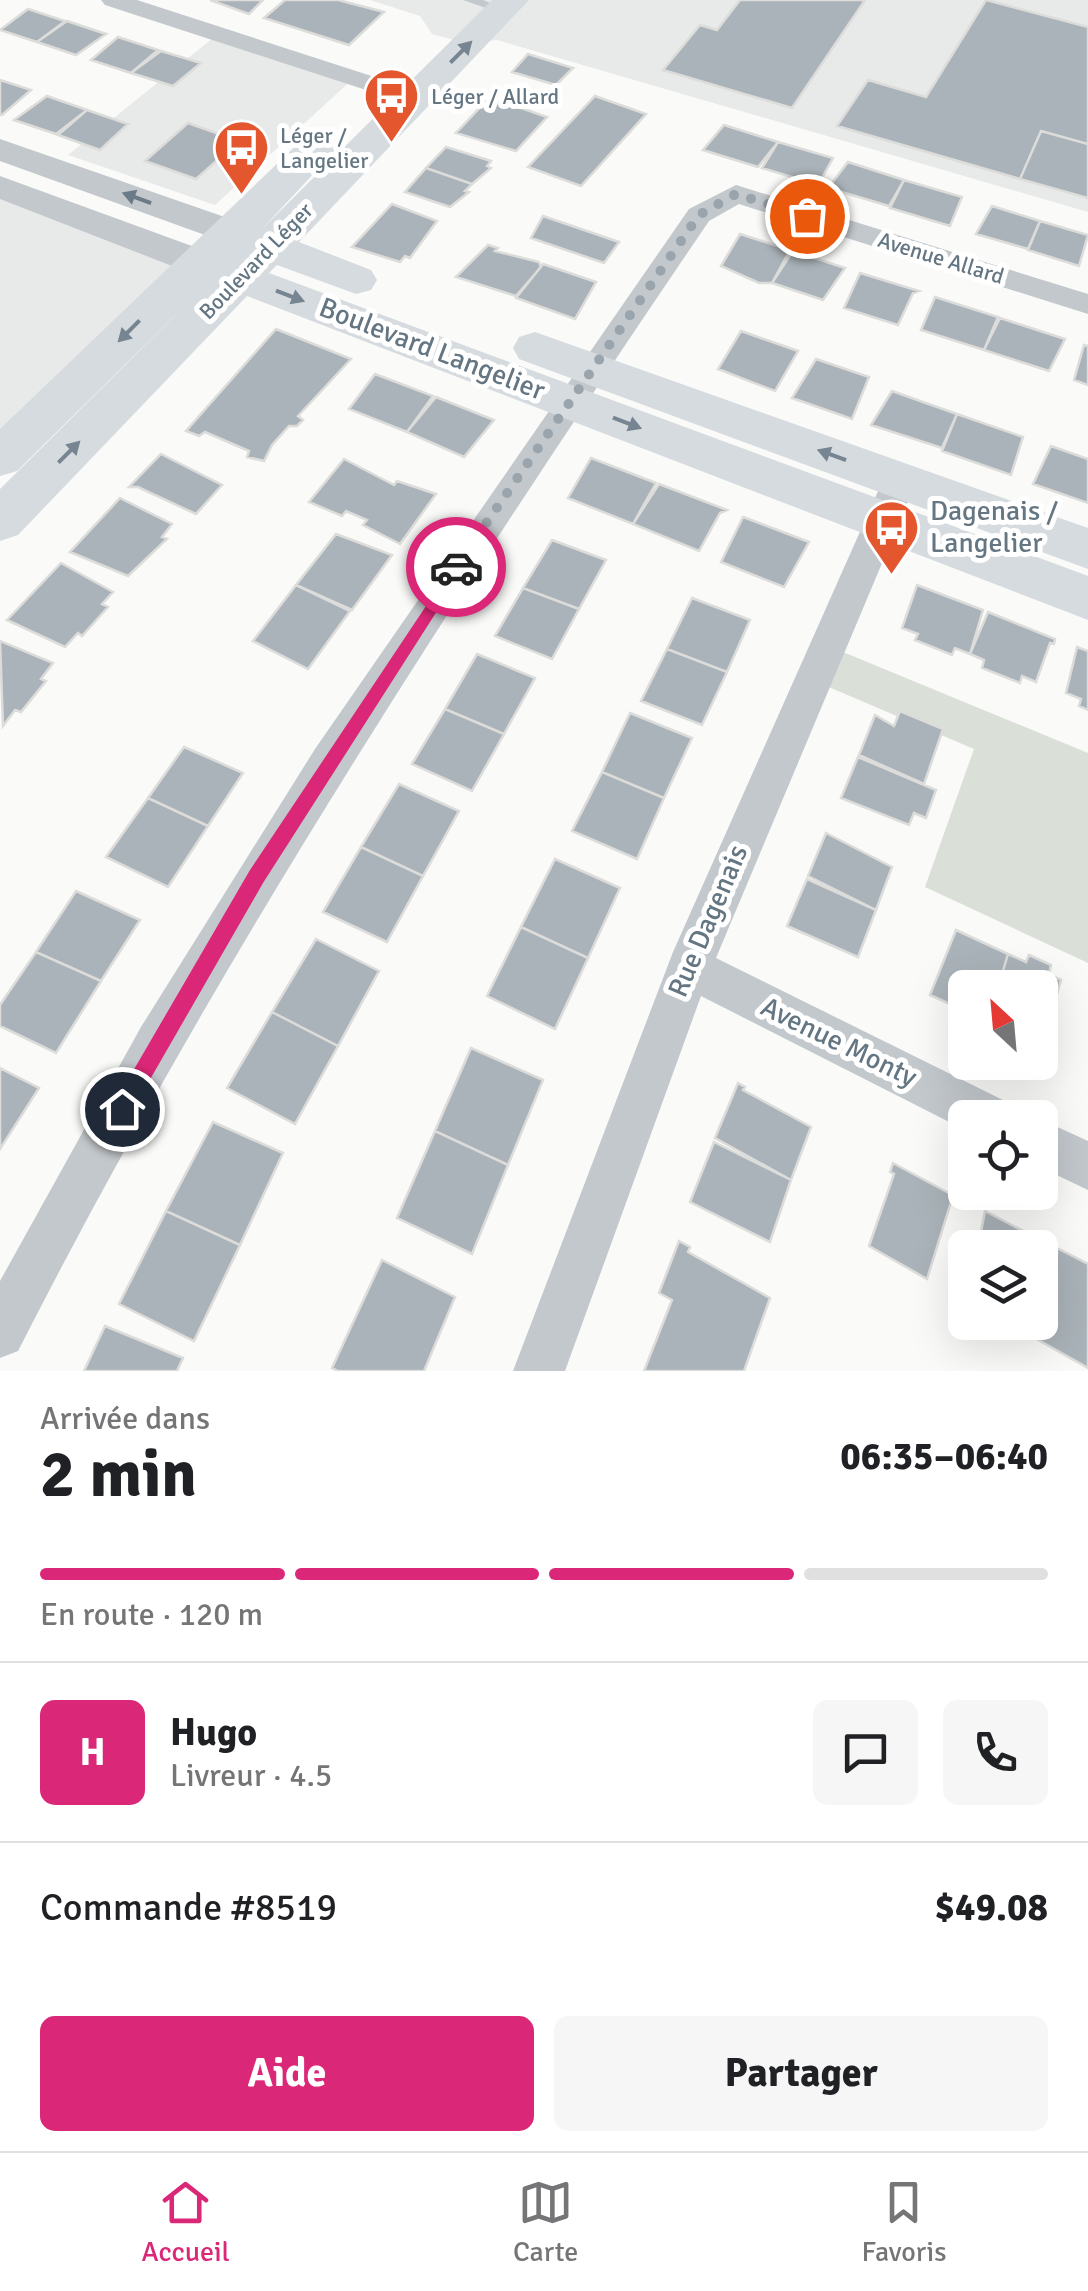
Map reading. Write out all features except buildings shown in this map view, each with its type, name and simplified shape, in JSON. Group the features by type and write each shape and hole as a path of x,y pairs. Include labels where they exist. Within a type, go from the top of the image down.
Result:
{"main road":[{"name":"Boulevard Léger","path":"0,458 234,254 488,2"},
{"name":"Boulevard Léger","path":"0,521 234,254"},
{"name":"Boulevard Langelier","path":"234,254 891,500 1088,598"},
{"name":"Boulevard Langelier","path":"891,500 1088,549"}],"street":[{"path":"114,0 398,92"},
{"name":"Boulevard Langelier","path":"0,150 234,254"},
{"name":"Boulevard Langelier","path":"0,187 234,254"},
{"name":"Avenue Allard","path":"582,386 699,215 736,194 1088,304"},
{"path":"0,1334 256,876 387,668 582,386"},
{"name":"Rue Dagenais","path":"539,1371 600,1191 688,966 891,500"},
{"name":"Avenue Monty","path":"688,966 955,1100"},
{"path":"1058,1151 1088,1166"}],"shaded area":[{"path":"370,0 1088,0 1088,212 497,40 469,44 432,34 420,16"},
{"path":"219,33 354,78 215,205 68,155"},
{"path":"0,188 198,262 0,463"},
{"path":"826,645 1088,753 1088,963 925,887 974,749 810,679"}],"way so far":[{"path":"456,567 699,215 736,194 807,216"}],"place":[{"name":"Léger / Allard","path":"392,145"},
{"name":"Léger / Langelier","path":"241,197"},
{"name":"Dagenais / Langelier","path":"891,576"}],"route":[{"path":"122,1109 256,876 387,668 456,567"}]}
